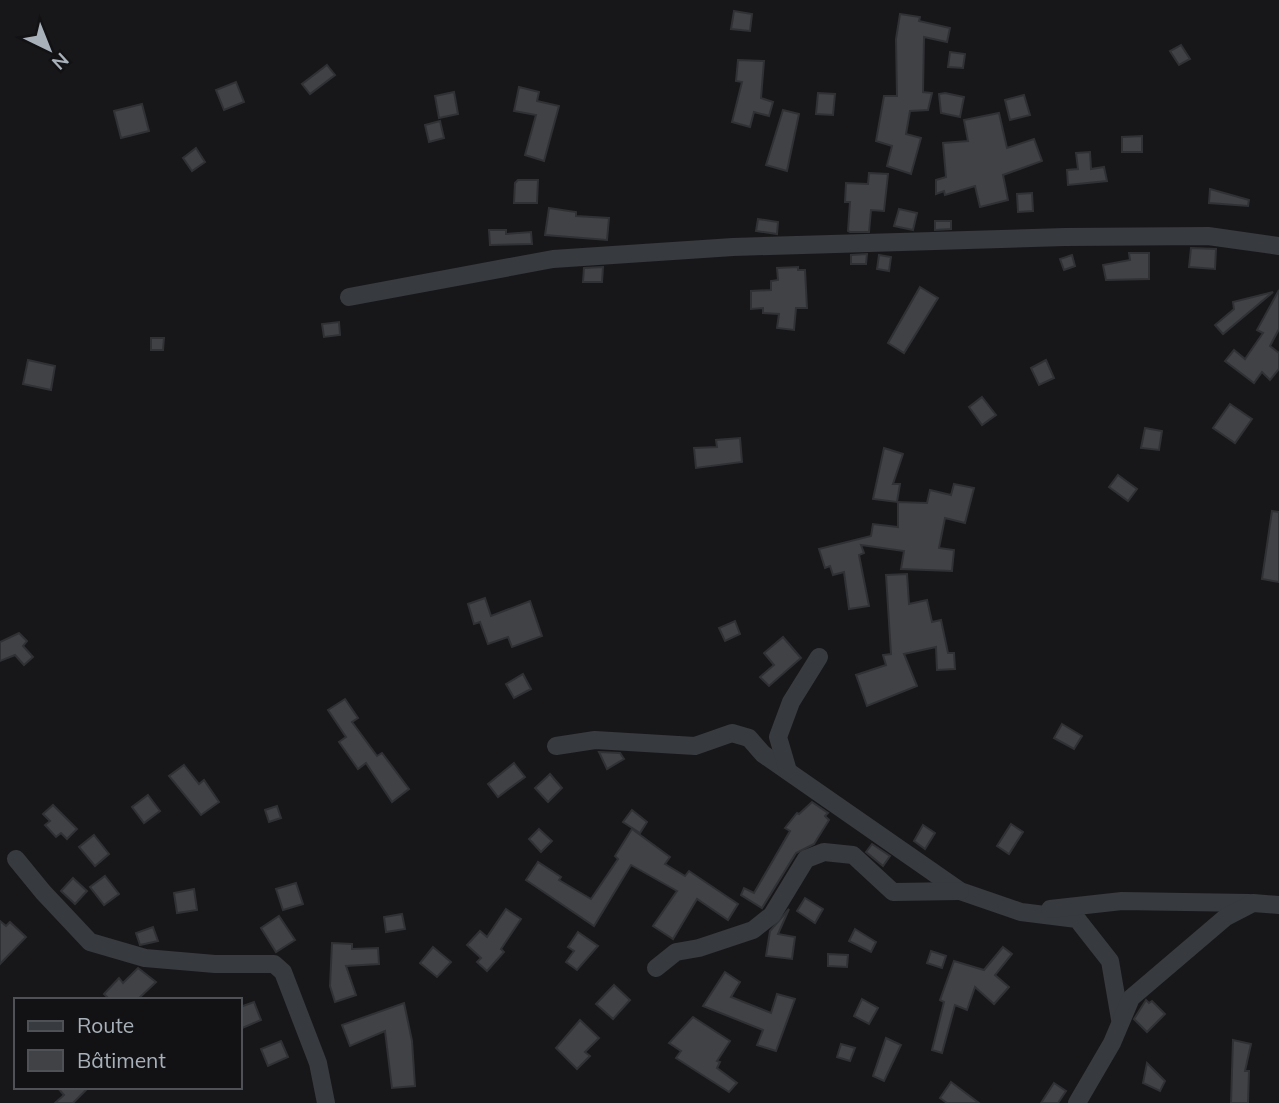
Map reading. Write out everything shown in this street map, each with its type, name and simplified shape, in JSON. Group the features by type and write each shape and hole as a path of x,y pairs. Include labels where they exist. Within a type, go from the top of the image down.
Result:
{"street":[{"path":"349,297 553,259 733,247 1182,236 1208,236 1279,246"},
{"path":"788,771 778,737 791,702 819,657"},
{"path":"556,746 595,740 695,746 732,733 749,738 762,754 960,891 1021,912 1077,919 1110,961 1120,1019"},
{"path":"656,968 676,952 699,948 754,930 772,915 806,859 824,852 853,855 893,891 960,891"},
{"path":"16,859 90,942 145,958 215,964 275,964 283,972 318,1063 326,1103"},
{"path":"1021,912 1122,901 1279,905"},
{"path":"1077,1103 1112,1043 1130,998 1226,917 1253,903"}],"building":[{"path":"734,11 752,14 750,31 731,29"},
{"path":"900,14 920,17 919,21 950,28 947,42 924,37 923,92 932,93 928,110 910,111 906,134 921,138 911,174 887,166 892,146 876,141 884,96 897,96 896,39"},
{"path":"1181,45 1190,59 1179,65 1170,51"},
{"path":"950,52 965,54 963,68 948,67"},
{"path":"738,60 764,61 761,98 773,102 769,116 754,112 750,127 732,122 742,82 736,81"},
{"path":"327,65 335,75 310,94 302,84"},
{"path":"236,82 244,102 224,110 216,90"},
{"path":"519,87 539,92 537,101 559,106 544,161 525,155 536,115 514,111"},
{"path":"454,92 458,114 439,118 435,96"},
{"path":"818,93 835,94 833,115 816,114"},
{"path":"939,94 964,97 960,117 941,113"},
{"path":"1024,95 1030,115 1010,120 1005,100"},
{"path":"142,104 149,131 121,138 114,111"},
{"path":"783,110 799,114 787,171 766,165"},
{"path":"999,113 1007,148 1034,139 1042,161 1003,175 1008,200 980,207 975,186 945,195 944,191 936,194 936,180 946,177 943,143 968,141 964,120"},
{"path":"440,121 444,138 429,142 425,125"},
{"path":"1142,136 1142,152 1122,152 1122,137"},
{"path":"196,148 205,162 192,171 183,158"},
{"path":"1090,152 1091,169 1104,167 1107,181 1068,185 1067,170 1078,169 1076,153"},
{"path":"869,173 888,174 884,211 871,210 869,232 850,232 850,202 845,202 846,183 868,184"},
{"path":"518,180 538,180 537,203 514,203 515,183"},
{"path":"1210,189 1249,200 1248,206 1209,203"},
{"path":"1032,193 1033,211 1018,212 1017,194"},
{"path":"549,208 576,212 576,216 609,218 607,240 545,235"},
{"path":"899,209 917,213 913,230 894,226"},
{"path":"758,219 778,222 777,234 756,231"},
{"path":"935,221 951,221 951,229 935,230"},
{"path":"489,230 506,230 506,234 531,232 532,244 490,245"},
{"path":"1191,248 1216,249 1215,269 1189,267"},
{"path":"1129,253 1149,253 1149,279 1106,280 1103,265 1130,260"},
{"path":"867,254 866,264 851,264 851,255"},
{"path":"879,255 891,257 889,271 877,269"},
{"path":"1072,255 1075,266 1064,270 1060,259"},
{"path":"603,267 602,282 583,282 584,268"},
{"path":"798,267 798,270 805,270 807,308 796,308 794,330 777,328 779,314 763,313 763,308 751,309 751,291 771,290 771,281 778,280 777,268"},
{"path":"920,287 938,298 904,353 888,343"},
{"path":"1279,290 1279,329 1270,346 1279,353 1279,369 1270,380 1262,372 1254,383 1225,361 1234,350 1245,359 1263,333 1257,330"},
{"path":"1273,292 1223,334 1215,325 1234,309 1233,302"},
{"path":"339,322 340,335 324,337 322,324"},
{"path":"151,338 164,338 163,350 151,350"},
{"path":"28,360 55,366 51,390 23,384"},
{"path":"1046,360 1054,378 1039,385 1031,368"},
{"path":"982,397 996,415 982,425 969,407"},
{"path":"1230,404 1252,419 1235,443 1213,428"},
{"path":"1145,428 1162,431 1159,450 1141,448"},
{"path":"740,438 742,462 696,468 694,448 717,447 716,440"},
{"path":"884,448 903,454 893,484 900,484 897,502 873,499"},
{"path":"1118,475 1137,489 1128,501 1109,487"},
{"path":"954,484 974,488 965,523 945,518 939,548 954,550 952,571 901,569 904,551 861,545 864,553 859,555 869,606 849,609 844,572 833,575 830,566 825,568 819,549 871,536 873,524 898,527 898,502 927,503 930,490 951,495"},
{"path":"1272,511 1279,512 1279,582 1262,579"},
{"path":"907,574 909,604 927,600 932,622 941,620 948,653 954,653 955,669 937,670 936,647 904,654 917,686 867,706 856,675 886,665 883,655 891,654 886,575"},
{"path":"485,598 491,616 530,601 542,636 512,647 508,637 488,644 480,622 474,624 468,604"},
{"path":"735,621 740,634 725,641 719,628"},
{"path":"19,633 27,641 23,646 33,657 24,665 15,655 0,661 0,642"},
{"path":"783,637 801,658 769,686 760,677 774,665 764,653"},
{"path":"523,674 531,689 514,698 506,684"},
{"path":"345,699 358,718 352,722 377,756 382,753 409,789 392,802 366,763 358,769 339,742 346,737 328,710"},
{"path":"1062,724 1082,736 1074,749 1054,738"},
{"path":"599,752 620,753 624,759 607,769"},
{"path":"514,763 525,777 498,797 488,784"},
{"path":"184,765 199,784 204,780 219,802 201,815 169,776"},
{"path":"550,774 562,788 548,802 535,788"},
{"path":"148,795 160,811 144,823 132,807"},
{"path":"812,802 828,813 825,816 829,820 814,844 796,853 762,908 741,895 744,888 754,893 790,831 785,828 797,813"},
{"path":"53,805 77,829 67,839 61,833 56,837 45,825 50,821 43,814"},
{"path":"277,806 281,818 269,822 265,810"},
{"path":"632,810 647,822 640,833 623,822"},
{"path":"1011,824 1023,832 1009,854 997,846"},
{"path":"923,825 935,833 925,849 914,841"},
{"path":"539,829 552,841 541,852 529,839"},
{"path":"632,829 670,857 665,864 685,876 689,871 738,904 728,920 697,899 673,939 653,926 677,891 631,865 594,926 526,880 538,862 561,877 559,880 591,899 618,859 615,856"},
{"path":"94,835 109,854 95,866 79,847"},
{"path":"872,844 890,856 883,866 866,852"},
{"path":"105,876 119,894 104,905 90,887"},
{"path":"73,878 87,891 75,904 61,891"},
{"path":"296,883 303,904 283,910 276,889"},
{"path":"194,889 197,910 177,913 174,893"},
{"path":"805,898 823,909 815,923 797,911"},
{"path":"506,909 521,919 501,949 504,952 487,971 477,962 481,958 467,945 480,931 487,937"},
{"path":"789,909 778,934 795,937 792,959 766,956 770,931"},
{"path":"402,914 405,929 386,932 384,917"},
{"path":"279,916 295,940 276,952 261,928"},
{"path":"0,921 6,926 10,922 26,937 0,964"},
{"path":"153,927 158,941 140,945 136,933"},
{"path":"855,929 876,942 871,952 849,941"},
{"path":"578,932 598,946 577,970 566,962 574,951 568,947"},
{"path":"332,943 352,944 352,949 378,948 379,964 346,966 356,995 335,1002 330,986"},
{"path":"433,947 451,962 437,977 420,963"},
{"path":"1003,947 1012,954 995,975 1009,987 994,1004 975,987 967,1010 955,1005 942,1053 932,1050 944,1002 940,1000 954,961 984,970"},
{"path":"931,951 946,956 942,968 927,963"},
{"path":"828,954 848,955 847,967 828,966"},
{"path":"138,968 156,982 139,998 108,998 104,994 119,978 123,983"},
{"path":"725,972 740,982 731,997 771,1013 777,994 795,999 776,1051 757,1045 763,1030 703,1006"},
{"path":"614,985 630,1000 613,1019 596,1004"},
{"path":"862,999 878,1008 869,1024 854,1016"},
{"path":"1146,1000 1149,1003 1152,1001 1165,1014 1147,1032 1134,1019"},
{"path":"254,1002 261,1020 242,1028 242,1006"},
{"path":"404,1003 412,1041 415,1086 392,1088 385,1031 350,1046 342,1025"},
{"path":"693,1017 730,1041 717,1061 720,1062 717,1068 737,1083 729,1092 676,1058 681,1051 669,1043"},
{"path":"580,1020 599,1038 585,1052 590,1056 577,1069 556,1048"},
{"path":"886,1038 901,1045 884,1081 873,1076"},
{"path":"1233,1040 1251,1044 1245,1071 1249,1071 1248,1103 1231,1103"},
{"path":"281,1041 288,1057 268,1066 261,1049"},
{"path":"841,1044 855,1048 850,1061 837,1057"},
{"path":"1147,1063 1165,1081 1160,1091 1143,1083"},
{"path":"951,1082 979,1103 947,1103 940,1098"},
{"path":"1054,1083 1066,1091 1058,1103 1041,1103"},
{"path":"59,1089 87,1089 73,1103 55,1103 64,1095"}]}
